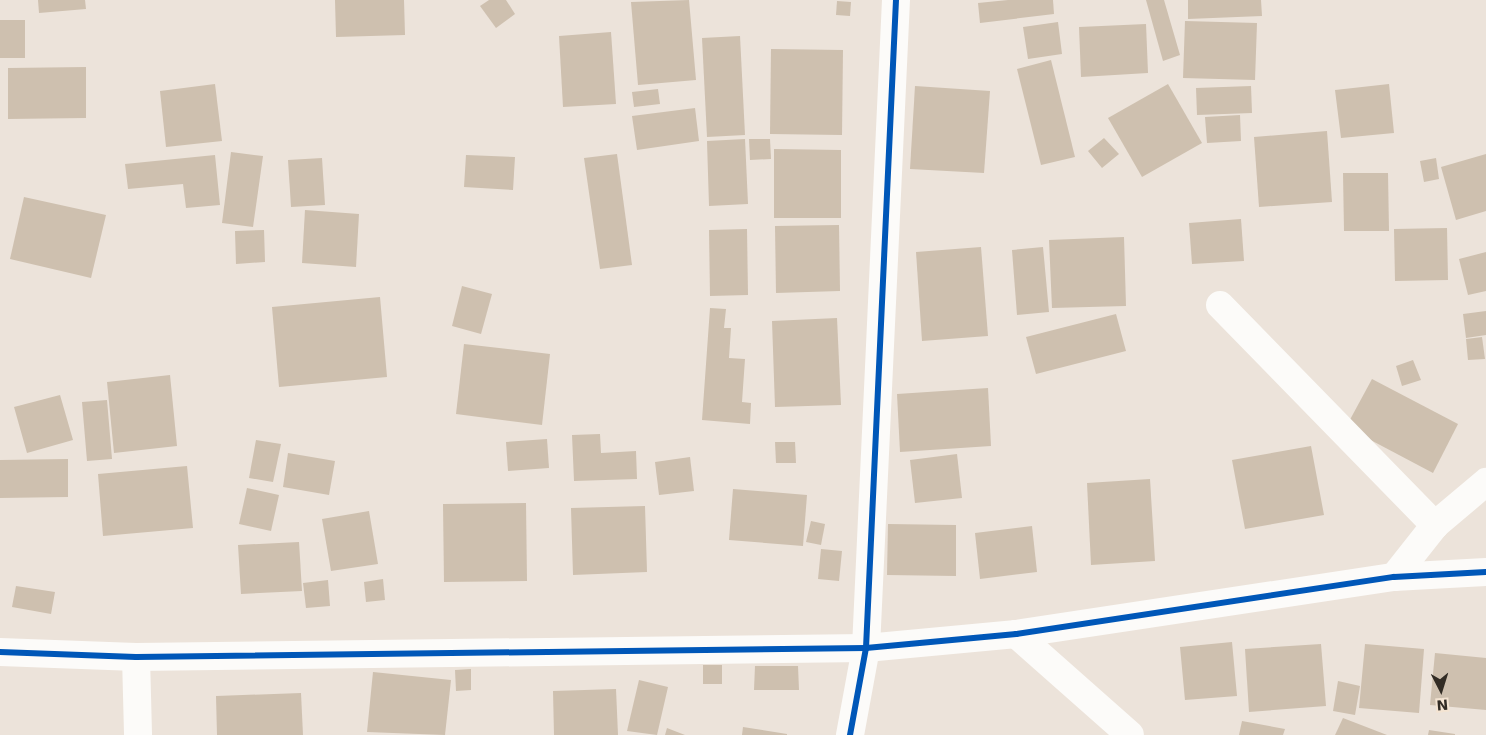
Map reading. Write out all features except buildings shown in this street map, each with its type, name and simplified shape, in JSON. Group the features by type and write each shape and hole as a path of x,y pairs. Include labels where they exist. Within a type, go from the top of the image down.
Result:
{"street":[{"path":"850,735 866,648 896,0"},
{"path":"1220,305 1435,525"},
{"path":"1394,577 1435,525 1486,482"},
{"path":"0,652 136,657 866,648 1016,634 1394,577 1486,572"},
{"path":"1016,634 1130,735"},
{"path":"136,657 138,735"}],"cycle path":[{"path":"850,735 866,648 896,0"},
{"path":"0,652 136,657 866,648 1016,634 1394,577 1486,572"}]}
